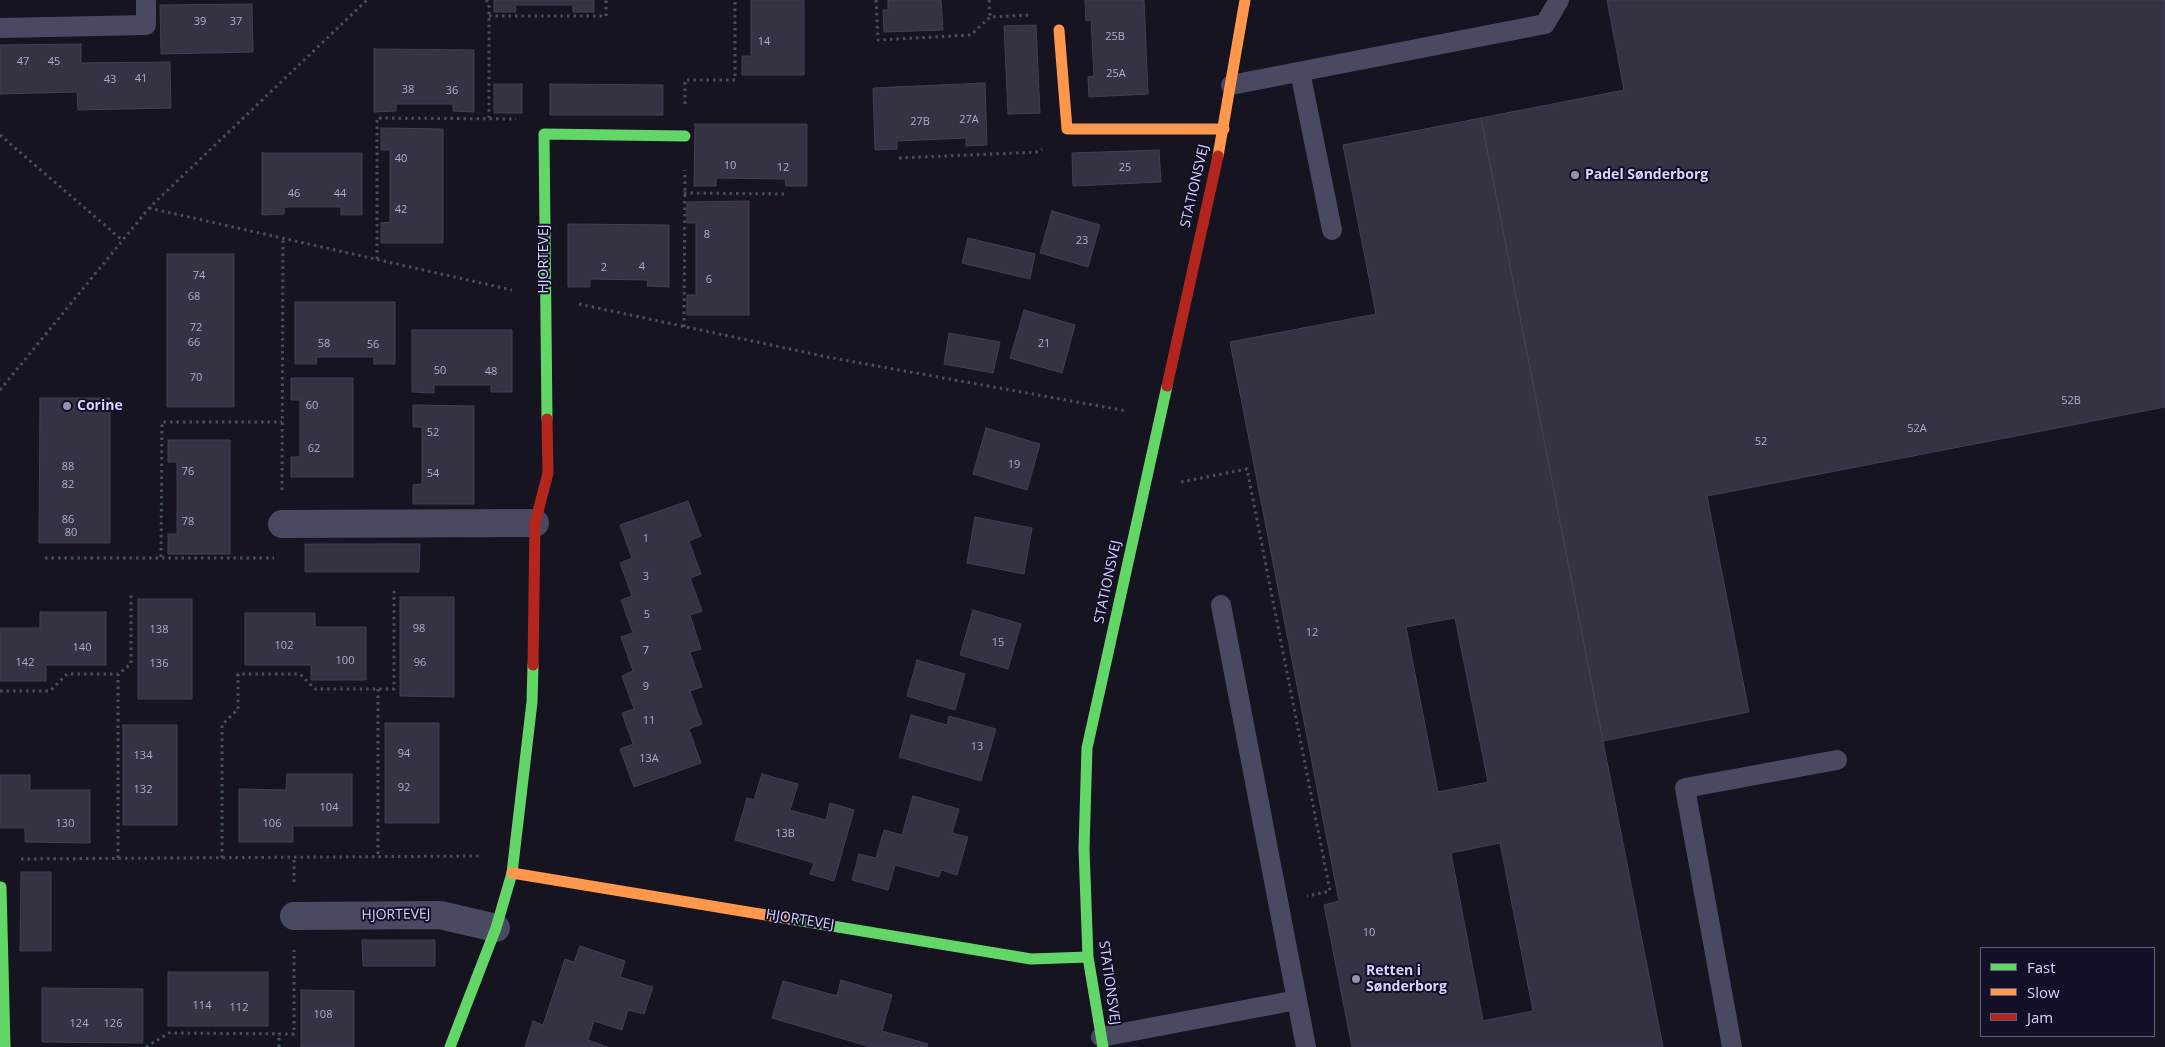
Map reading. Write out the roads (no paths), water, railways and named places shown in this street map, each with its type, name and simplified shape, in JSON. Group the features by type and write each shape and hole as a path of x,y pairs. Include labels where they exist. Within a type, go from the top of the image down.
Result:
{"street":[{"name":"STATIONSVEJ","path":"1102,1042 1088,957 1084,849 1087,748 1224,129 1245,0"},
{"name":"STATIONSVEJ","path":"1059,30 1067,129 1224,129"},
{"name":"HJORTEVEJ","path":"450,1047 496,928 512,873 532,702 535,523 548,474 544,297 544,134 685,136"},
{"path":"282,524 535,523"},
{"name":"HJORTEVEJ","path":"512,873 1031,959 1088,957"},
{"path":"1,887 5,1047"},
{"name":"HJORTEVEJ","path":"294,916 440,915 496,928"}],"lane":[{"path":"0,28 146,25 146,0"},
{"path":"1231,85 1545,24 1559,0"},
{"path":"1300,72 1332,230"},
{"path":"1221,605 1306,1047"},
{"path":"1732,1047 1685,788 1837,760"},
{"path":"1102,1042 1297,1000"}],"place":[{"name":"Padel Sønderborg","path":"1575,175"},
{"name":"Corine","path":"67,406"},
{"name":"Retten i Sønderborg","path":"1356,979"}]}
